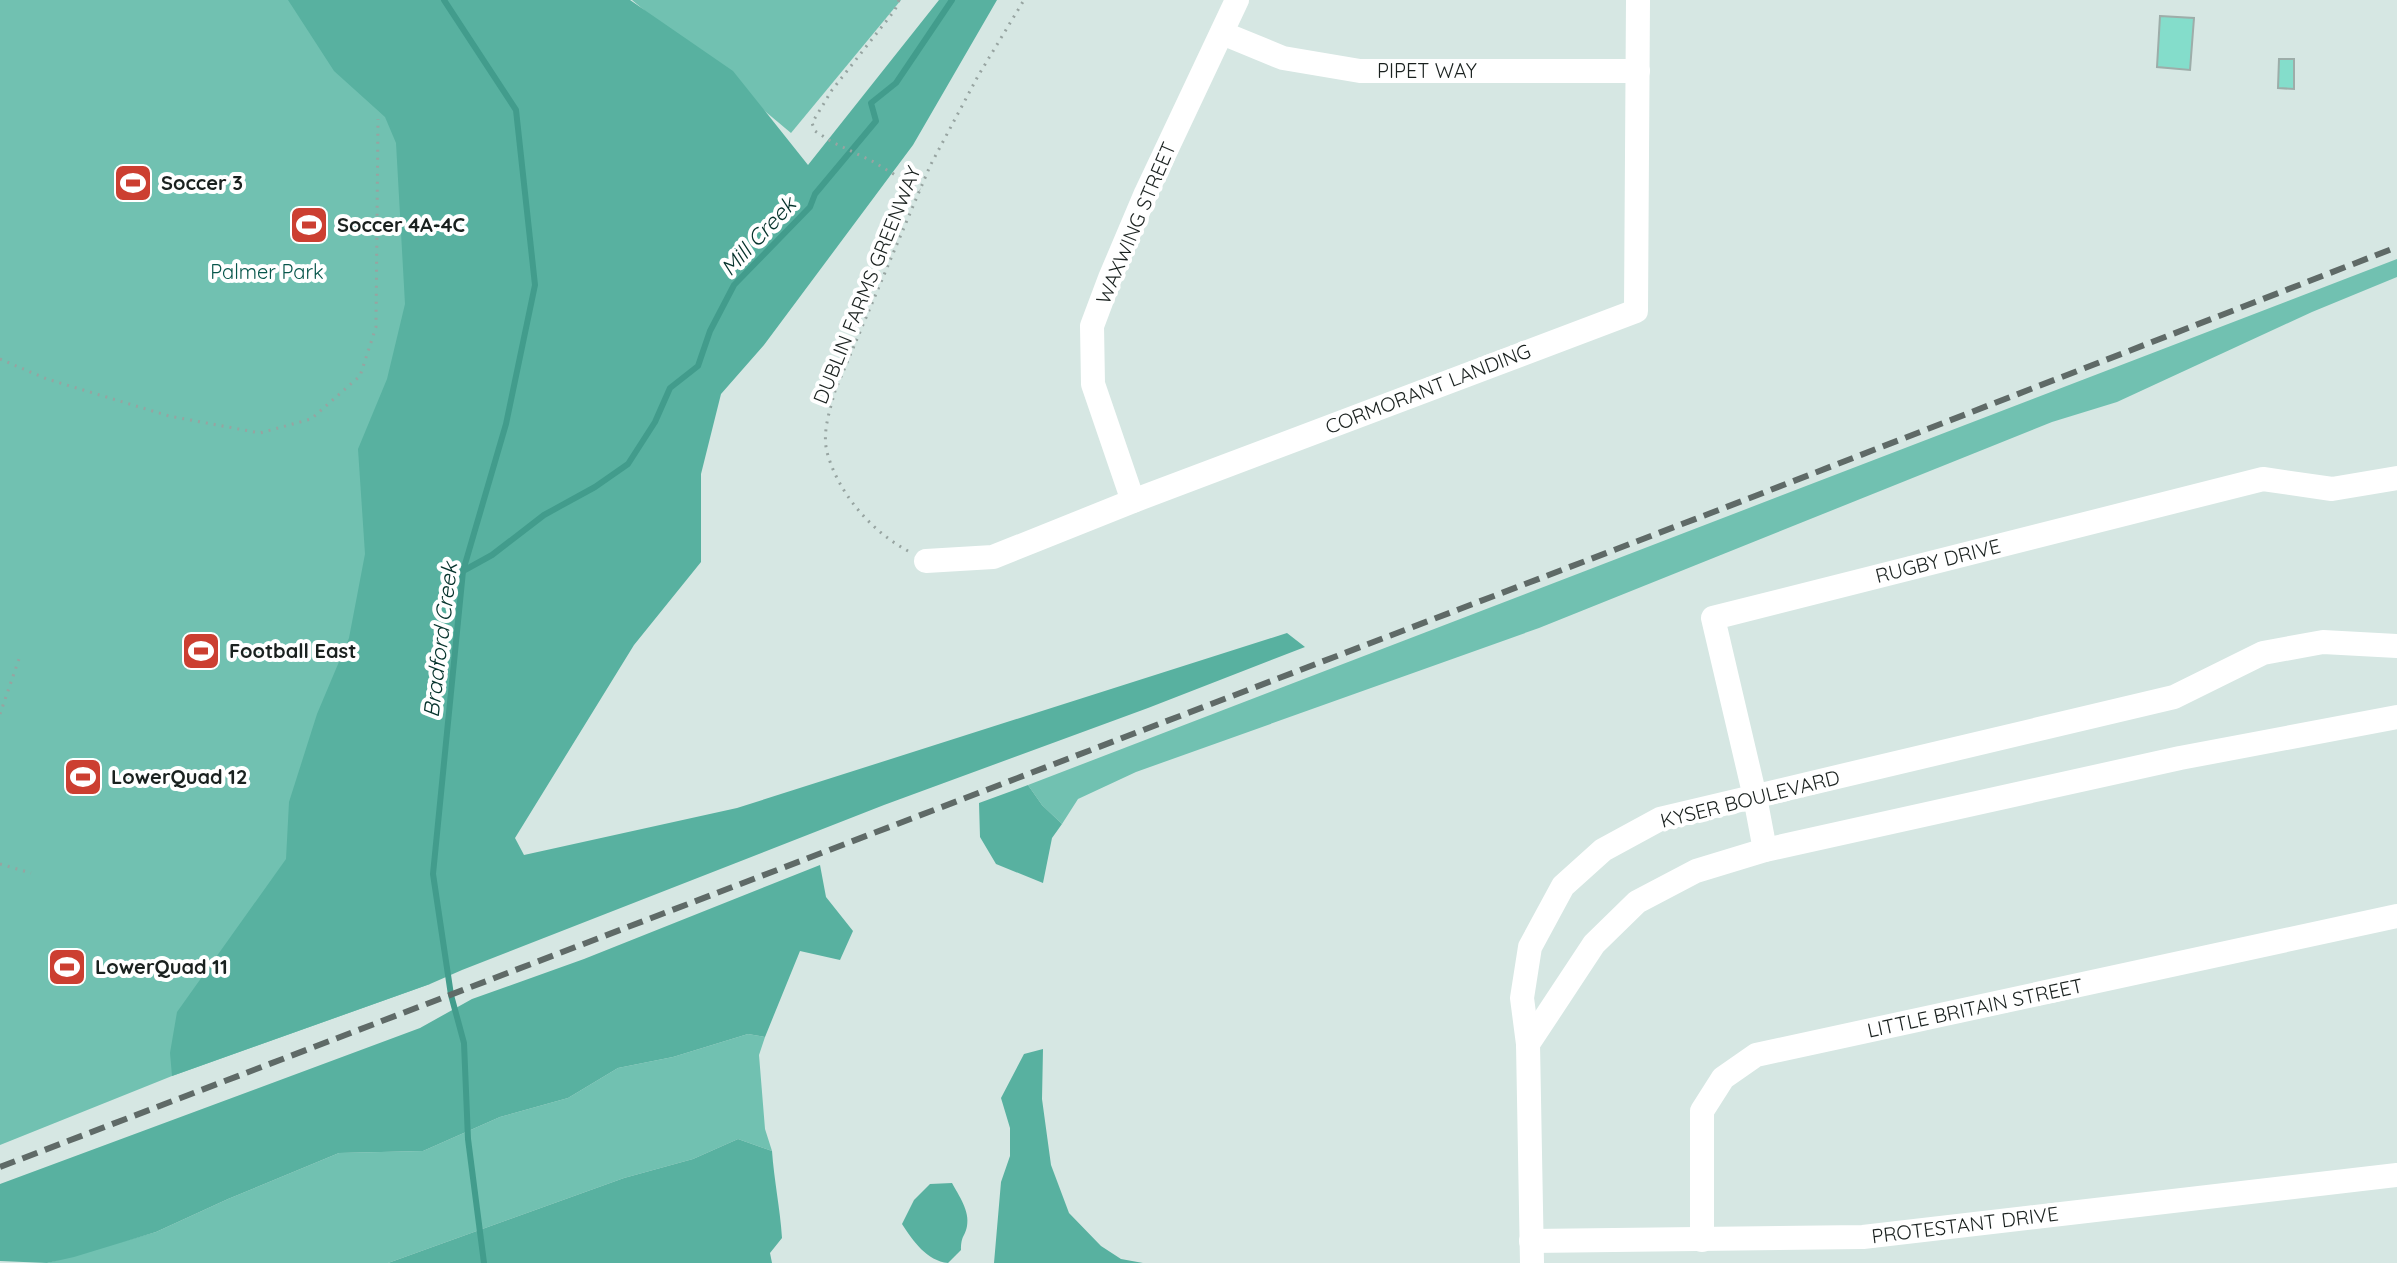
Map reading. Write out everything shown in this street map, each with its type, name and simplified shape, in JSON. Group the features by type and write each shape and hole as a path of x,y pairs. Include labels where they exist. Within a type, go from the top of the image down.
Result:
{"street":[{"name":"WAXWING STREET","path":"1133,501 1093,384 1092,326 1146,193 1237,0"},
{"name":"CORMORANT LANDING","path":"926,561 993,557 1636,311 1638,0"},
{"name":"PIPET WAY","path":"1222,33 1283,58 1360,71 1638,71"},
{"name":"RUGBY DRIVE","path":"1765,850 1713,618 2263,479 2332,489 2397,478"},
{"name":"KYSER BOULEVARD","path":"1532,1252 1528,1044 1522,998 1530,947 1563,886 1603,850 1660,819 2174,697 2263,653 2323,642 2397,646"},
{"path":"1528,1044 1594,944 1637,902 1696,871 1765,850 2180,758 2397,717"},
{"name":"LITTLE BRITAIN STREET","path":"1702,1240 1702,1111 1723,1078 1756,1055 2397,916"},
{"name":"PROTESTANT DRIVE","path":"1532,1252 1702,1240 1863,1237 2397,1175"}],"path":[{"path":"899,0 895,10 861,50 812,123 815,131 832,142 872,161 920,190"},
{"name":"DUBLIN FARMS GREENWAY","path":"926,561 890,541 867,520 841,485 827,450 826,426 835,391 930,166 978,76 1024,0"},
{"path":"0,359 47,379 169,416 260,433 311,419 360,376 376,327 378,119"},
{"path":"0,714 20,656"},
{"path":"0,864 31,873"}],"green space":[{"name":"Palmer Park","path":"0,0 444,0 430,984 172,1076 0,1145"},
{"path":"288,0 630,0 733,71 808,165 939,0 997,0 913,145 764,345 721,394 701,474 701,562 634,645 515,838 524,855 737,808 1287,633 1305,647 884,805 430,984 172,1076 170,1053 177,1012 286,859 289,802 317,714 349,638 365,554 358,449 387,379 405,304 396,143 385,117 334,71"},
{"path":"632,0 901,0 791,133"},
{"path":"2397,259 2397,277 2312,312 2117,402 2052,422 1539,628 1136,772 1078,799 1062,824 1042,805 1028,785"},
{"path":"1028,785 1042,805 1062,824 1052,838 1043,883 996,864 980,837 979,803"},
{"path":"820,865 826,897 853,931 840,960 800,951 765,1037 748,1034 673,1057 618,1068 568,1098 500,1117 423,1151 339,1153 156,1232 74,1257 47,1263 0,1261 0,1184 420,1028 472,999 584,959"},
{"path":"748,1034 765,1037 759,1055 765,1129 772,1151 738,1139 693,1159 624,1178 388,1263 47,1263 156,1232 339,1153 423,1151 500,1117 568,1098 618,1068 673,1057"},
{"path":"1043,1049 1042,1099 1051,1165 1069,1213 1101,1246 1121,1259 1143,1263 994,1263 1001,1182 1010,1156 1010,1128 1001,1098 1024,1054"},
{"path":"738,1139 772,1151 782,1238 770,1253 772,1263 388,1263 624,1178 693,1159"},
{"path":"952,1183 968,1220 961,1250 948,1263 927,1254 902,1224 914,1200 930,1184"}],"building":[{"path":"2160,16 2194,18 2190,70 2157,67"},
{"path":"2279,59 2294,59 2294,89 2278,88"}],"waterway":[{"name":"Bradford Creek","path":"444,0 516,110 535,285 506,424 463,571 433,874 451,995 464,1043 468,1139 484,1263"},
{"name":"Mill Creek","path":"463,571 492,555 544,515 595,487 628,464 655,422 670,388 698,366 710,331 734,285 810,207 815,194 876,121 871,103 896,83 952,0"}],"railway":[{"path":"0,1167 1724,508 2397,247"}],"place":[{"name":"Soccer 3","path":"133,183"},
{"name":"Soccer 4A-4C","path":"309,225"},
{"name":"Football East","path":"201,651"},
{"name":"LowerQuad 12","path":"83,777"},
{"name":"LowerQuad 11","path":"67,967"}]}
